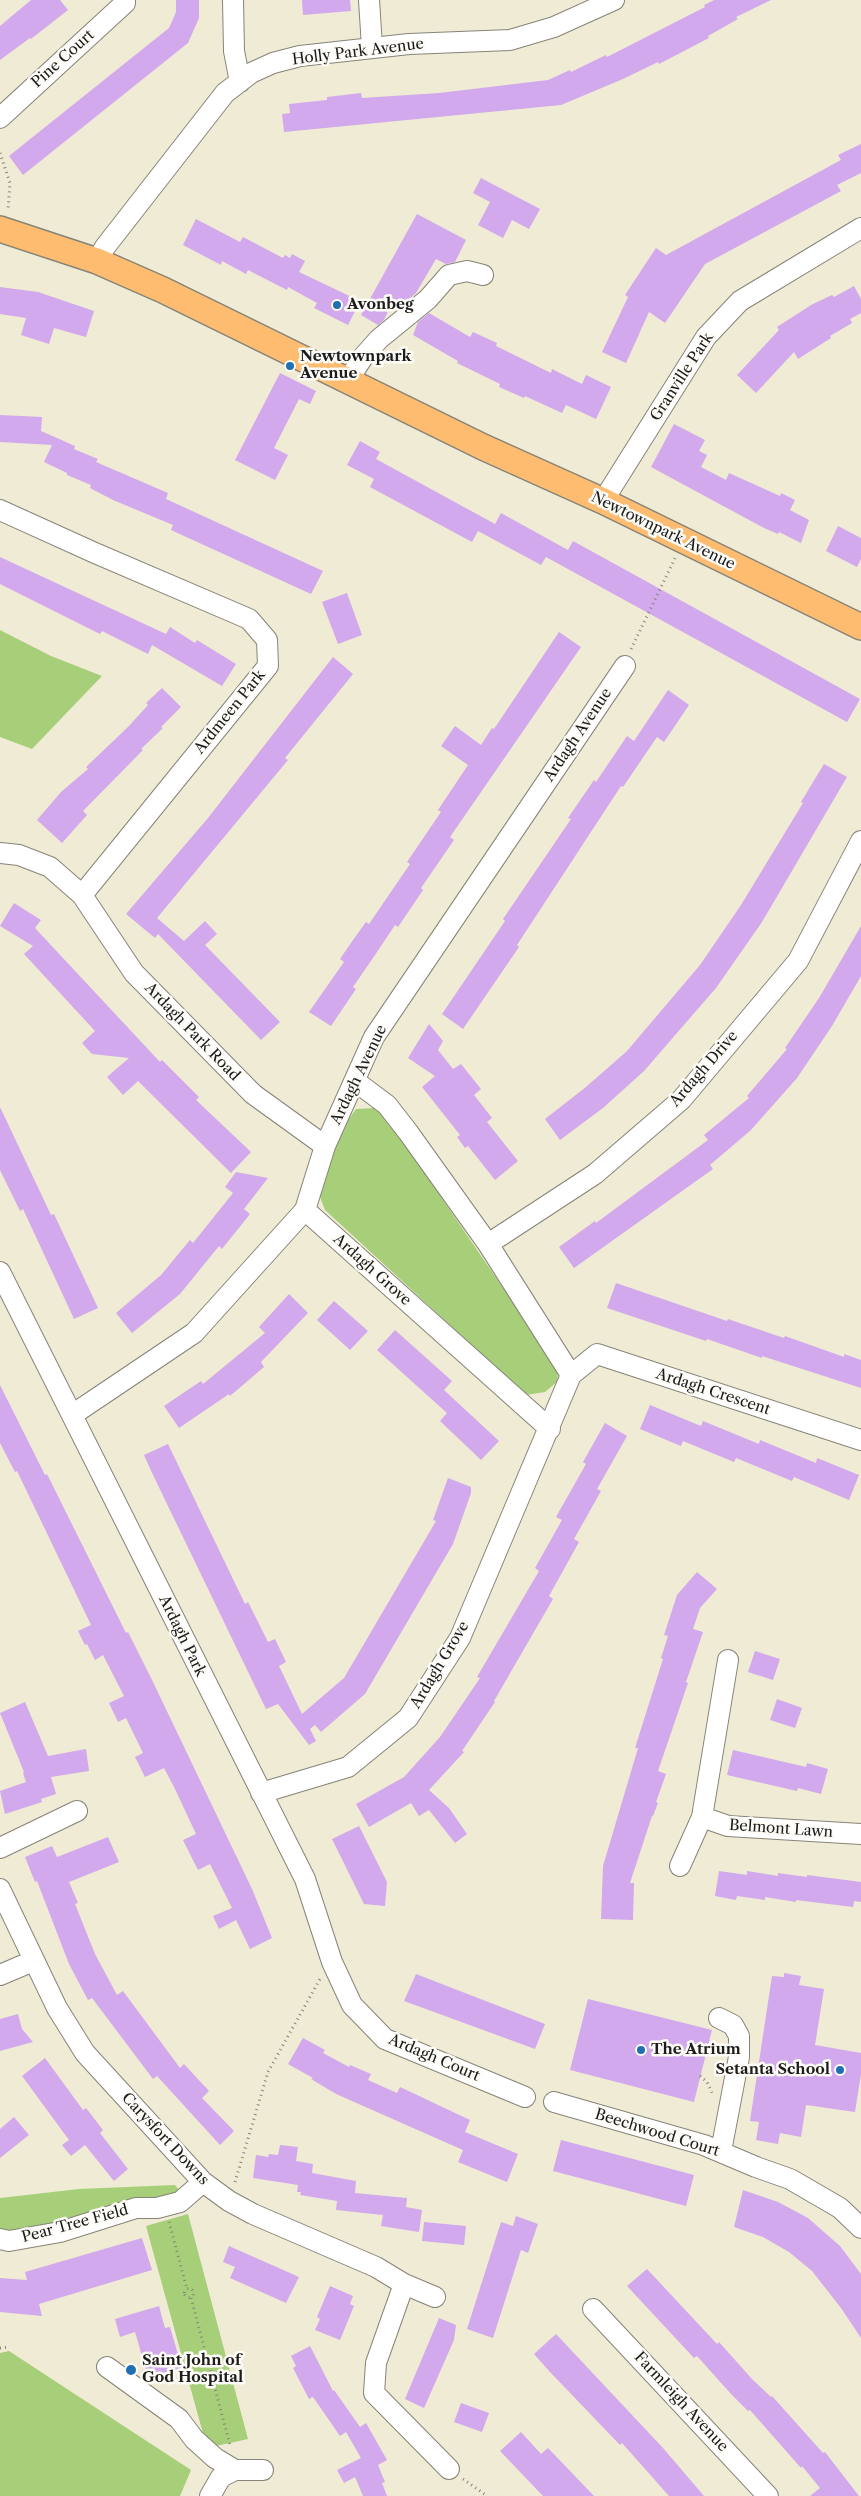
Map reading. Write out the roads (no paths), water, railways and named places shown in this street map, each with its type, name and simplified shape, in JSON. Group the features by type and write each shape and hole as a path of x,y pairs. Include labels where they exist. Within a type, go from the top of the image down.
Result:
{"main road":[{"name":"Newtownpark Avenue","path":"4,230 97,261 163,290 349,379 483,447 602,501 861,628"}],"street":[{"name":"Pine Court","path":"0,118 125,3 125,0"},
{"path":"233,0 234,51 240,82"},
{"path":"369,0 372,47"},
{"name":"Holly Park Avenue","path":"97,261 105,247 177,151 224,92 251,73 273,63 300,56 372,47 510,40 554,27 614,0"},
{"name":"Granville Park","path":"602,501 706,337 740,301 861,228"},
{"path":"349,379 363,357 379,339 428,299 449,274 467,271 483,275"},
{"name":"Ardmeen Park","path":"0,510 249,619 268,640 268,666 82,895"},
{"name":"Ardagh Avenue","path":"72,1416 194,1333 305,1210 325,1146 374,1037 624,666"},
{"name":"Ardagh Drive","path":"488,1244 595,1174 681,1100 798,960 861,841"},
{"name":"Ardagh Park Road","path":"0,853 19,855 50,867 82,895 134,973 253,1094 325,1146"},
{"path":"355,1081 387,1105 488,1244 571,1375"},
{"name":"Ardagh Grove","path":"305,1210 550,1429"},
{"name":"Ardagh Park","path":"0,1272 305,1879 332,1962 352,2005"},
{"name":"Ardagh Crescent","path":"571,1375 597,1354 861,1440"},
{"name":"Ardagh Grove","path":"261,1794 348,1767 408,1718 460,1638 550,1429 571,1375"},
{"path":"680,1866 702,1817 728,1660"},
{"path":"0,1848 78,1812"},
{"name":"Belmont Lawn","path":"702,1817 728,1826 861,1834"},
{"name":"Carysfort Downs","path":"0,1889 57,2008 86,2053 203,2182 229,2201 319,2244 376,2267 404,2284 435,2297"},
{"path":"0,1975 33,1961"},
{"name":"Ardagh Court","path":"352,2005 385,2039 525,2097"},
{"path":"719,2018 733,2025 740,2036 739,2057 721,2151"},
{"name":"Beechwood Court","path":"554,2102 721,2151 756,2167 790,2179 840,2208 861,2228"},
{"name":"Pear Tree Field","path":"0,2239 9,2241 60,2232 136,2208 156,2208 180,2202 203,2182"},
{"path":"404,2284 376,2364 374,2393 449,2469"},
{"name":"Farmleigh Avenue","path":"593,2309 768,2496"},
{"path":"107,2367 179,2419 194,2440 214,2458 235,2470 263,2470"},
{"path":"210,2496 221,2478 235,2470"}],"place":[{"name":"Avonbeg","path":"337,305"},
{"name":"Newtownpark Avenue","path":"290,366"},
{"name":"The Atrium","path":"641,2050"},
{"name":"Setanta School","path":"840,2070"},
{"name":"Saint John of God Hospital","path":"131,2370"}]}
